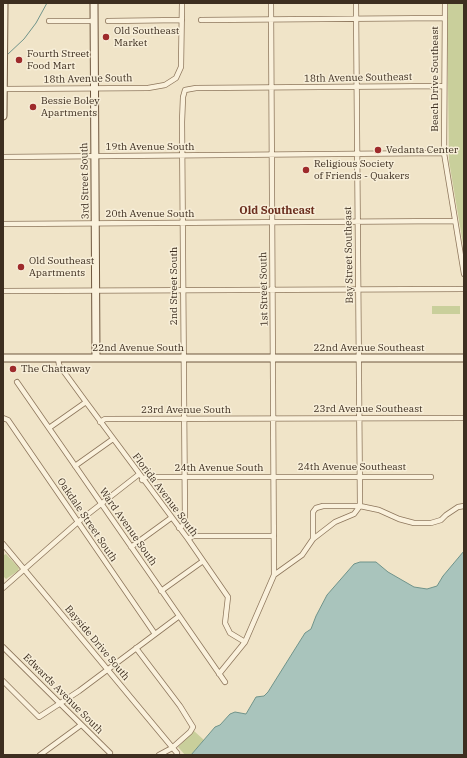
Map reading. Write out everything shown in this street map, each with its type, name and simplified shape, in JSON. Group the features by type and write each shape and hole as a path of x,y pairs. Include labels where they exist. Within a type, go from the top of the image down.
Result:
{"street":[{"path":"3,116 4,3"},
{"name":"3rd Street South","path":"94,3 96,358"},
{"path":"108,21 182,20 182,3"},
{"name":"1st Street South","path":"271,3 274,575"},
{"name":"Bay Street Southeast","path":"356,3 360,506"},
{"name":"Beach Drive Southeast","path":"445,3 444,153 464,274"},
{"path":"201,20 445,18"},
{"name":"18th Avenue South","path":"4,89 148,88 165,86 172,82 181,67 182,20"},
{"path":"49,21 94,21"},
{"name":"18th Avenue Southeast","path":"272,88 444,86"},
{"name":"2nd Street South","path":"179,528 184,524 183,97 185,90 196,88 272,88"},
{"name":"19th Avenue South","path":"3,157 444,153"},
{"name":"20th Avenue South","path":"3,224 455,221"},
{"path":"3,291 358,290 464,288"},
{"name":"22nd Avenue South","path":"3,358 274,358"},
{"name":"Florida Avenue South","path":"58,358 59,365 138,475 188,539 228,597 225,623 230,633 245,642"},
{"name":"22nd Avenue Southeast","path":"274,358 464,358"},
{"name":"Ward Avenue South","path":"17,382 178,617 225,682"},
{"path":"49,428 86,402"},
{"name":"Oakdale Street South","path":"3,418 8,420 155,634"},
{"name":"23rd Avenue Southeast","path":"273,419 464,418"},
{"name":"23rd Avenue South","path":"100,422 105,419 273,419"},
{"path":"75,466 112,439"},
{"path":"3,588 78,522 138,475"},
{"name":"24th Avenue South","path":"142,480 146,477 273,477"},
{"name":"24th Avenue Southeast","path":"273,477 431,477"},
{"path":"313,539 313,512 316,508 323,506 360,506 379,510 399,519 414,523 431,523 441,520 458,507 464,506"},
{"path":"219,674 245,642 274,575 302,555 313,539 335,522 354,514 360,506"},
{"path":"131,547 171,518"},
{"path":"188,539 193,536 274,536"},
{"name":"Bayside Drive South","path":"3,544 177,753"},
{"path":"161,591 203,561"},
{"path":"3,681 39,717 178,617"},
{"name":"Edwards Avenue South","path":"3,647 110,753"},
{"path":"136,648 180,706 193,727 190,732 172,748 159,755"},
{"path":"40,755 81,725"}],"green space":[{"path":"447,3 464,3 464,250 449,161"},
{"path":"432,306 460,306 460,314 432,314"},
{"path":"6,554 19,568 18,571 6,579 4,577 4,555"},
{"path":"194,731 204,740 191,755 185,755 178,747"}],"water":[{"path":"464,551 464,755 191,755 215,727 220,725 230,714 235,712 246,714 256,697 264,696 268,692 305,633 311,629 327,595 354,564 360,562 376,562 388,572 414,587 427,589 437,586 443,576"}],"waterway":[{"path":"7,55 24,39 36,23 47,3"}],"place":[{"name":"Old Southeast Market","path":"106,37"},
{"name":"Fourth Street Food Mart","path":"19,60"},
{"name":"Bessie Boley Apartments","path":"33,107"},
{"name":"Vedanta Center","path":"378,150"},
{"name":"Religious Society of Friends - Quakers","path":"306,170"},
{"name":"Old Southeast Apartments","path":"21,267"},
{"name":"The Chattaway","path":"13,369"}],"district":[{"name":"Old Southeast","path":"277,211"}]}
